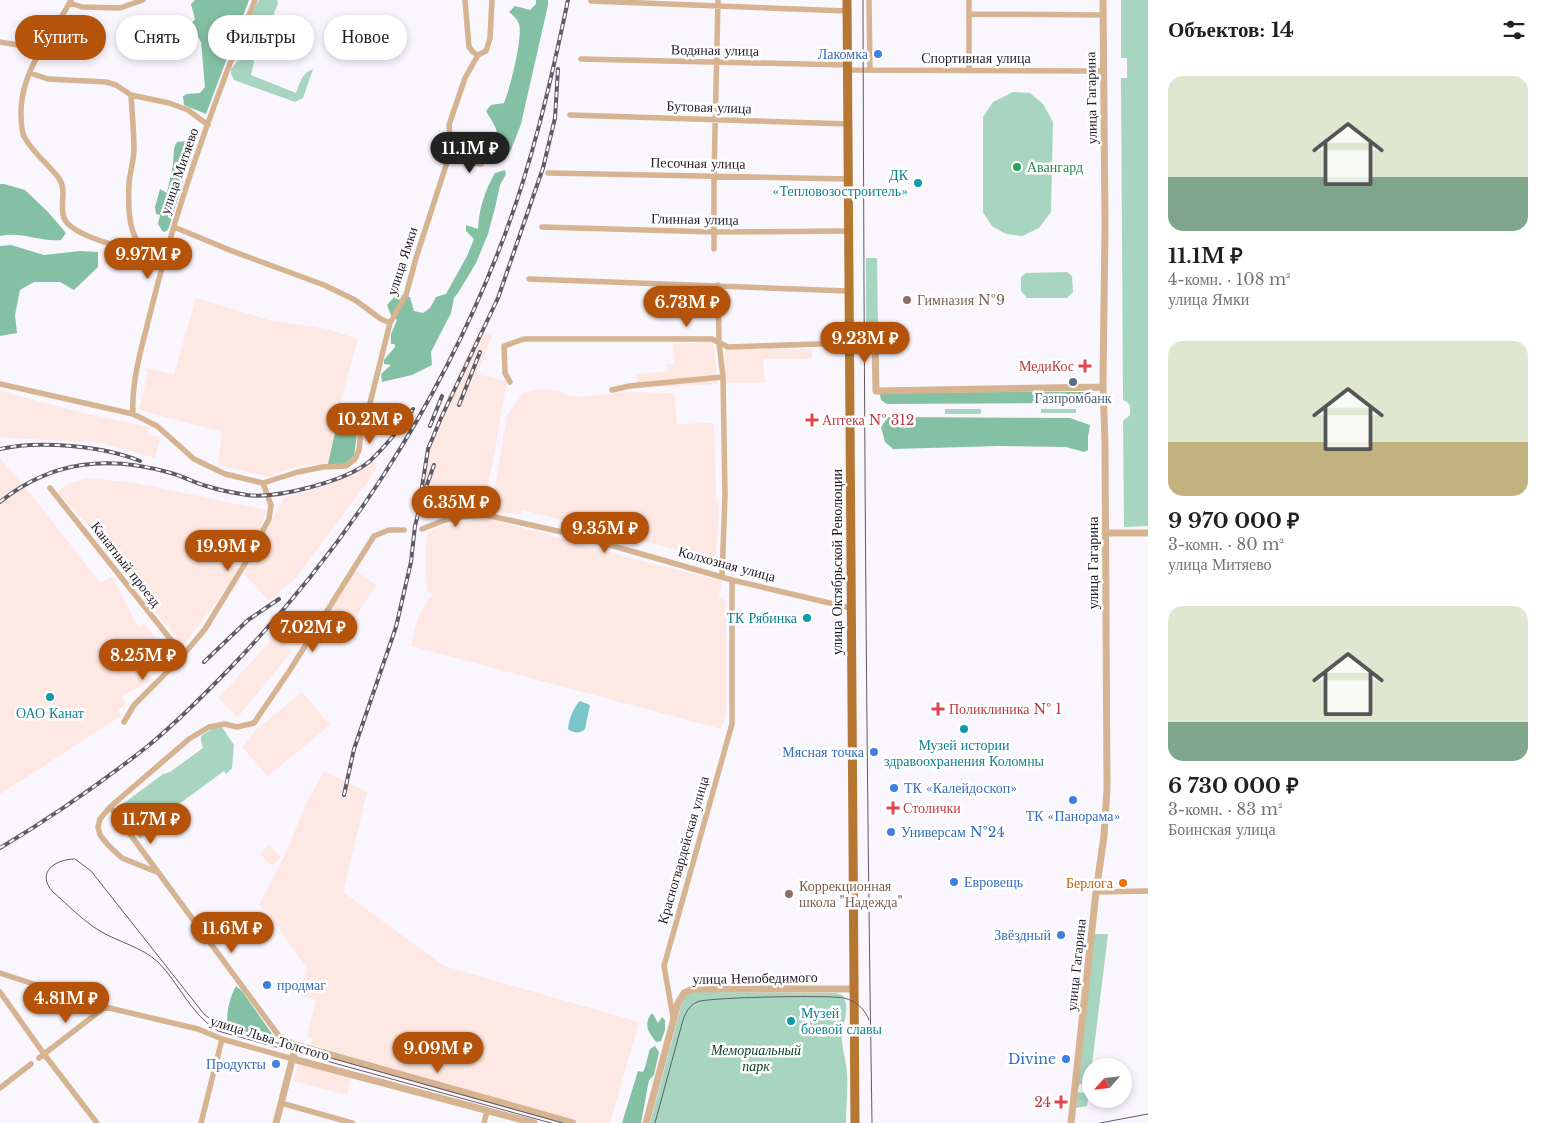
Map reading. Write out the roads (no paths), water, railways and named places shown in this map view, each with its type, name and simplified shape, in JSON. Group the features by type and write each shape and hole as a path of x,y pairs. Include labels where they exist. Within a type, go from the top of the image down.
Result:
{"main road":[{"name":"улица Октябрьской Революции","path":"847,0 855,1123"}],"street":[{"path":"62,15 70,2 82,7 120,8 143,0"},
{"name":"улица Митяево","path":"133,414 132,403 140,355 161,269 208,125 254,0"},
{"path":"465,0 470,47 478,55"},
{"name":"улица Ямки","path":"263,483 298,472 323,467 346,466 356,459 361,432 390,323 406,295 451,150 449,125 465,78 478,55 486,52 490,38 492,0"},
{"path":"869,0 870,70"},
{"path":"969,0 969,70"},
{"name":"улица Гагарина","path":"1071,1123 1096,892 1104,836 1107,789 1103,0"},
{"path":"591,1 718,3 847,11"},
{"path":"714,249 718,3"},
{"path":"969,14 1103,16"},
{"path":"0,42 15,45"},
{"name":"Водяная улица","path":"581,59 716,62 847,68"},
{"path":"36,60 25,87 21,110 23,136 59,178 64,189 64,219 74,230 98,239 128,248 139,246"},
{"name":"Спортивная улица","path":"847,68 870,70 1103,71"},
{"path":"30,73 48,79 116,84 131,95 169,103 188,110 208,125"},
{"path":"131,95 134,150 129,183 132,232 139,246 150,260 161,269"},
{"name":"Бутовая улица","path":"570,115 848,124"},
{"path":"451,150 465,162 473,164 481,164 488,155"},
{"name":"Песочная улица","path":"548,173 848,179"},
{"path":"174,227 324,285 355,300 381,319 390,323"},
{"name":"Глинная улица","path":"542,227 714,232 849,231"},
{"path":"529,279 848,291"},
{"path":"718,285 719,343 723,377 725,496 722,577"},
{"path":"510,382 505,373 504,346 524,339 712,339 728,347 875,342 876,390 1104,387"},
{"path":"612,390 630,386 723,377"},
{"path":"0,384 133,414 157,426 194,460 225,474 263,483 268,495 271,505 269,519 249,557 205,628 183,655 134,705 124,722"},
{"name":"Канатный проезд","path":"50,488 183,655"},
{"name":"Колхозная улица","path":"422,528 445,520 486,515 562,532 571,528 581,530 582,537 732,580 851,608"},
{"path":"159,873 122,858 100,835 98,827 100,819 110,807 199,732 208,727 225,724 237,727 254,722 290,670 374,536 389,530 404,530"},
{"path":"1105,533 1148,533"},
{"name":"Красногвардейская улица","path":"646,1123 674,1019 664,966 732,724 732,580"},
{"path":"110,807 276,1032 290,1043 296,1045 276,1123"},
{"path":"1096,892 1148,891"},
{"name":"улица Льва Толстого","path":"0,973 105,1007 198,1029 222,1039 293,1059 534,1123"},
{"name":"улица Непобедимого","path":"674,1019 680,999 684,993 693,989 854,989"},
{"path":"0,992 42,1056 97,1123"},
{"path":"42,1056 105,1007"},
{"path":"201,1123 222,1039"},
{"name":"улица Льва Толстого","path":"296,1045 573,1123"},
{"path":"0,1088 31,1064"},
{"path":"281,1103 352,1123"},
{"path":"484,1123 487,1111"}],"water":[{"path":"580,701 590,705 585,729 581,732 574,732 568,729 570,718"}],"tram line":[{"path":"863,0 868,842 872,1123"},
{"path":"551,1123 218,1031 193,1008 166,970 158,962 145,952 107,935 82,918 53,892 48,885 47,873 55,864 75,859 91,871 204,1014 220,1027 563,1123"},
{"path":"655,1123 685,1014 697,1002 769,997 844,998 859,1006 869,1020"},
{"path":"1100,1123 1148,1114"}],"railway":[{"path":"0,848 57,812 112,773 148,746 191,707 274,621 350,524 385,473 417,421 446,367 473,311 509,224 538,129 568,0"},
{"path":"418,512 428,449 498,298 543,168 555,118 558,69"},
{"path":"459,405 480,352"},
{"path":"430,426 442,396"},
{"path":"0,502 40,477 82,465 103,463 148,467 228,492 247,495 260,496 311,487 345,475 370,461 382,449 413,409"},
{"path":"0,449 33,445 71,446 90,448 140,461"},
{"path":"425,490 434,465"},
{"path":"344,795 354,749 396,627 411,562 415,526 420,506"},
{"path":"204,662 248,620 279,599"}],"place":[{"name":"Лакомка","path":"878,54"},
{"name":"Авангард","path":"1017,167"},
{"name":"ДК «Тепловозостроитель»","path":"918,183"},
{"name":"Гимназия №9","path":"907,300"},
{"name":"МедиКос","path":"1085,366"},
{"name":"Газпромбанк","path":"1073,382"},
{"name":"Аптека № 312","path":"812,420"},
{"name":"ТК Рябинка","path":"807,618"},
{"name":"ОАО Канат","path":"50,697"},
{"name":"Поликлиника № 1","path":"938,709"},
{"name":"Музей истории здравоохранения Коломны","path":"964,729"},
{"name":"Мясная точка","path":"874,752"},
{"name":"ТК «Калейдоскоп»","path":"894,788"},
{"name":"ТК «Панорама»","path":"1073,800"},
{"name":"Столички","path":"893,808"},
{"name":"Универсам №24","path":"891,832"},
{"name":"Евровещь","path":"954,882"},
{"name":"Берлога","path":"1123,883"},
{"name":"Коррекционная школа \"Надежда\"","path":"789,894"},
{"name":"Звёздный","path":"1061,935"},
{"name":"продмаг","path":"267,985"},
{"name":"Музей боевой славы","path":"791,1021"},
{"name":"Divine","path":"1066,1059"},
{"name":"Продукты","path":"276,1064"},
{"name":"24","path":"1061,1102"}],"park label":[{"name":"Мемориальный парк","path":"756,1058"}]}
